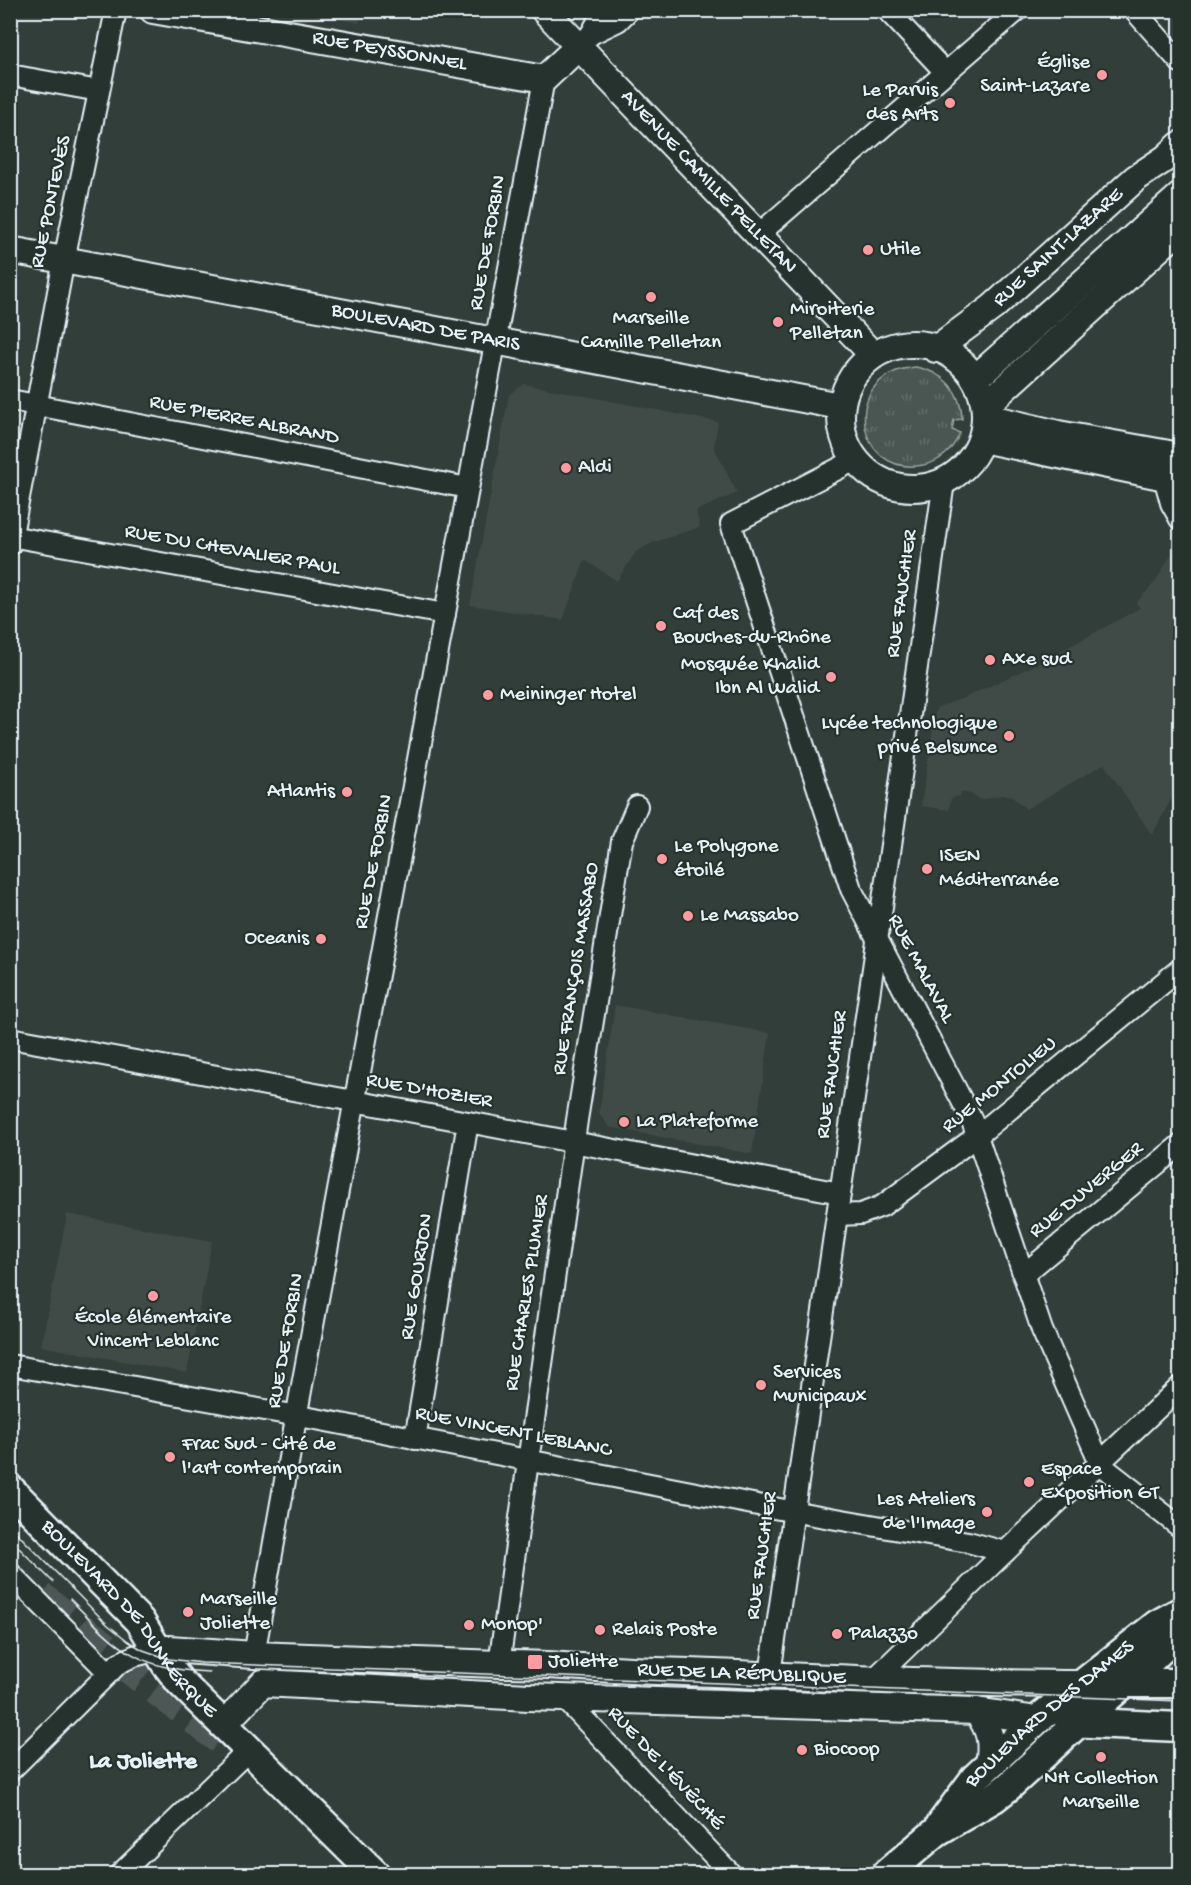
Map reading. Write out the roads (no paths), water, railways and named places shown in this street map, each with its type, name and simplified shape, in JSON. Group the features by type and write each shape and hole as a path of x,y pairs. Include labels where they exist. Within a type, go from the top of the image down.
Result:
{"main road":[{"name":"BOULEVARD DE DUNKERQUE","path":"10,1489 140,1621 173,1674 375,1875"},
{"name":"BOULEVARD DES DAMES","path":"936,1832 975,1778 1037,1720 1158,1624 1180,1612"},
{"name":"BOULEVARD DES DAMES","path":"886,1875 936,1832 994,1798 1176,1636"},
{"path":"1176,1636 1180,1669"},
{"name":"RUE DE LA RÉPUBLIQUE","path":"1083,1684 1180,1683"},
{"name":"RUE DE LA RÉPUBLIQUE","path":"1037,1720 1180,1727"}],"street":[{"name":"RUE PONTEVÈS","path":"11,539 64,260 116,10"},
{"name":"RUE PEYSSONNEL","path":"153,10 544,79"},
{"name":"AVENUE CAMILLE PELLETAN","path":"544,10 585,40 758,235 873,355"},
{"path":"585,40 604,10"},
{"path":"544,79 585,40 618,21 629,10"},
{"path":"887,10 946,73"},
{"path":"758,235 1018,10"},
{"path":"1134,10 1180,62"},
{"path":"10,75 99,91"},
{"name":"RUE DE FORBIN","path":"255,1654 300,1396 544,79"},
{"name":"RUE SAINT-LAZARE","path":"936,349 993,307 1136,178 1166,158 1180,145"},
{"path":"976,378 1180,196"},
{"path":"984,421 1180,229"},
{"name":"BOULEVARD DE PARIS","path":"10,250 840,406"},
{"path":"903,344 920,344 936,349 946,351 962,362 976,378 984,421 973,457 959,472 944,482 918,489 894,486 872,477 855,460 845,443 840,425 840,406 844,391 861,364 873,355 903,344"},
{"name":"RUE PIERRE ALBRAND","path":"10,400 468,488"},
{"path":"984,421 1180,456"},
{"path":"984,421 1172,479 1171,503 1180,519"},
{"name":"RUE MALAVAL","path":"855,460 731,524 851,889 971,1118 1042,1330 1100,1463 1180,1527"},
{"name":"RUE FAUCHIER","path":"770,1674 944,482"},
{"name":"RUE DU CHEVALIER PAUL","path":"11,539 445,614"},
{"name":"RUE FRANÇOIS MASSABO","path":"574,1143 622,841 637,806"},
{"name":"RUE MONTOLIEU","path":"837,1215 861,1214 882,1206 977,1136 1180,969"},
{"name":"RUE D'HOZIER","path":"10,1038 840,1193"},
{"name":"RUE GOURJON","path":"415,1439 468,1122"},
{"name":"RUE CHARLES PLUMIER","path":"499,1664 574,1143"},
{"name":"RUE DUVERGER","path":"1023,1275 1180,1146"},
{"name":"RUE VINCENT LEBLANC","path":"10,1365 298,1416 794,1512 968,1542 1005,1552"},
{"path":"874,1679 1180,1387"},
{"path":"10,1573 109,1673"},
{"path":"10,1772 119,1663 158,1650"},
{"name":"RUE DE LA RÉPUBLIQUE","path":"158,1650 499,1664 531,1663 609,1669 874,1679 1083,1684"},
{"name":"RUE DE LA RÉPUBLIQUE","path":"224,1724 263,1683 528,1697 976,1711 1037,1720"},
{"name":"RUE DE L'ÉVÊCHÉ","path":"563,1697 731,1875"},
{"path":"976,1711 990,1731 992,1747 989,1764"},
{"path":"122,1874 250,1749"}],"tunnel":[{"path":"40,1598 223,1740 235,1752"}],"tram line":[{"path":"10,1526 108,1625 143,1650 169,1659 202,1663 1180,1701"},
{"path":"10,1539 53,1582"},
{"path":"70,1599 116,1643 146,1661 185,1670 210,1672"}],"place":[{"name":"Église Saint-Lazare","path":"1102,75"},
{"name":"Le Parvis des Arts","path":"950,103"},
{"name":"Utile","path":"868,250"},
{"name":"Marseille Camille Pelletan","path":"651,297"},
{"name":"Miroiterie Pelletan","path":"778,322"},
{"name":"Aldi","path":"566,468"},
{"name":"Caf des Bouches-du-Rhône","path":"661,626"},
{"name":"Axe sud","path":"990,660"},
{"name":"Mosquée Khalid Ibn Al Walid","path":"831,677"},
{"name":"Meininger Hotel","path":"488,695"},
{"name":"Lycée technologique privé Belsunce","path":"1009,736"},
{"name":"Atlantis","path":"347,792"},
{"name":"Le Polygone étoilé","path":"662,859"},
{"name":"ISEN Méditerranée","path":"927,869"},
{"name":"Le Massabo","path":"688,916"},
{"name":"Oceanis","path":"321,939"},
{"name":"La Plateforme","path":"624,1122"},
{"name":"École élémentaire Vincent Leblanc","path":"153,1296"},
{"name":"Services Municipaux","path":"761,1385"},
{"name":"Frac Sud - Cité de l'art contemporain","path":"170,1457"},
{"name":"Espace Exposition GT","path":"1029,1482"},
{"name":"Les Ateliers de l'Image","path":"987,1512"},
{"name":"Marseille Joliette","path":"188,1612"},
{"name":"Monop'","path":"469,1625"},
{"name":"Relais Poste","path":"600,1630"},
{"name":"Palazzo","path":"837,1634"},
{"name":"Joliette","path":"535,1662"},
{"name":"Biocoop","path":"802,1750"},
{"name":"NH Collection Marseille","path":"1101,1757"}],"district":[{"name":"La Joliette","path":"143,1762"}]}
